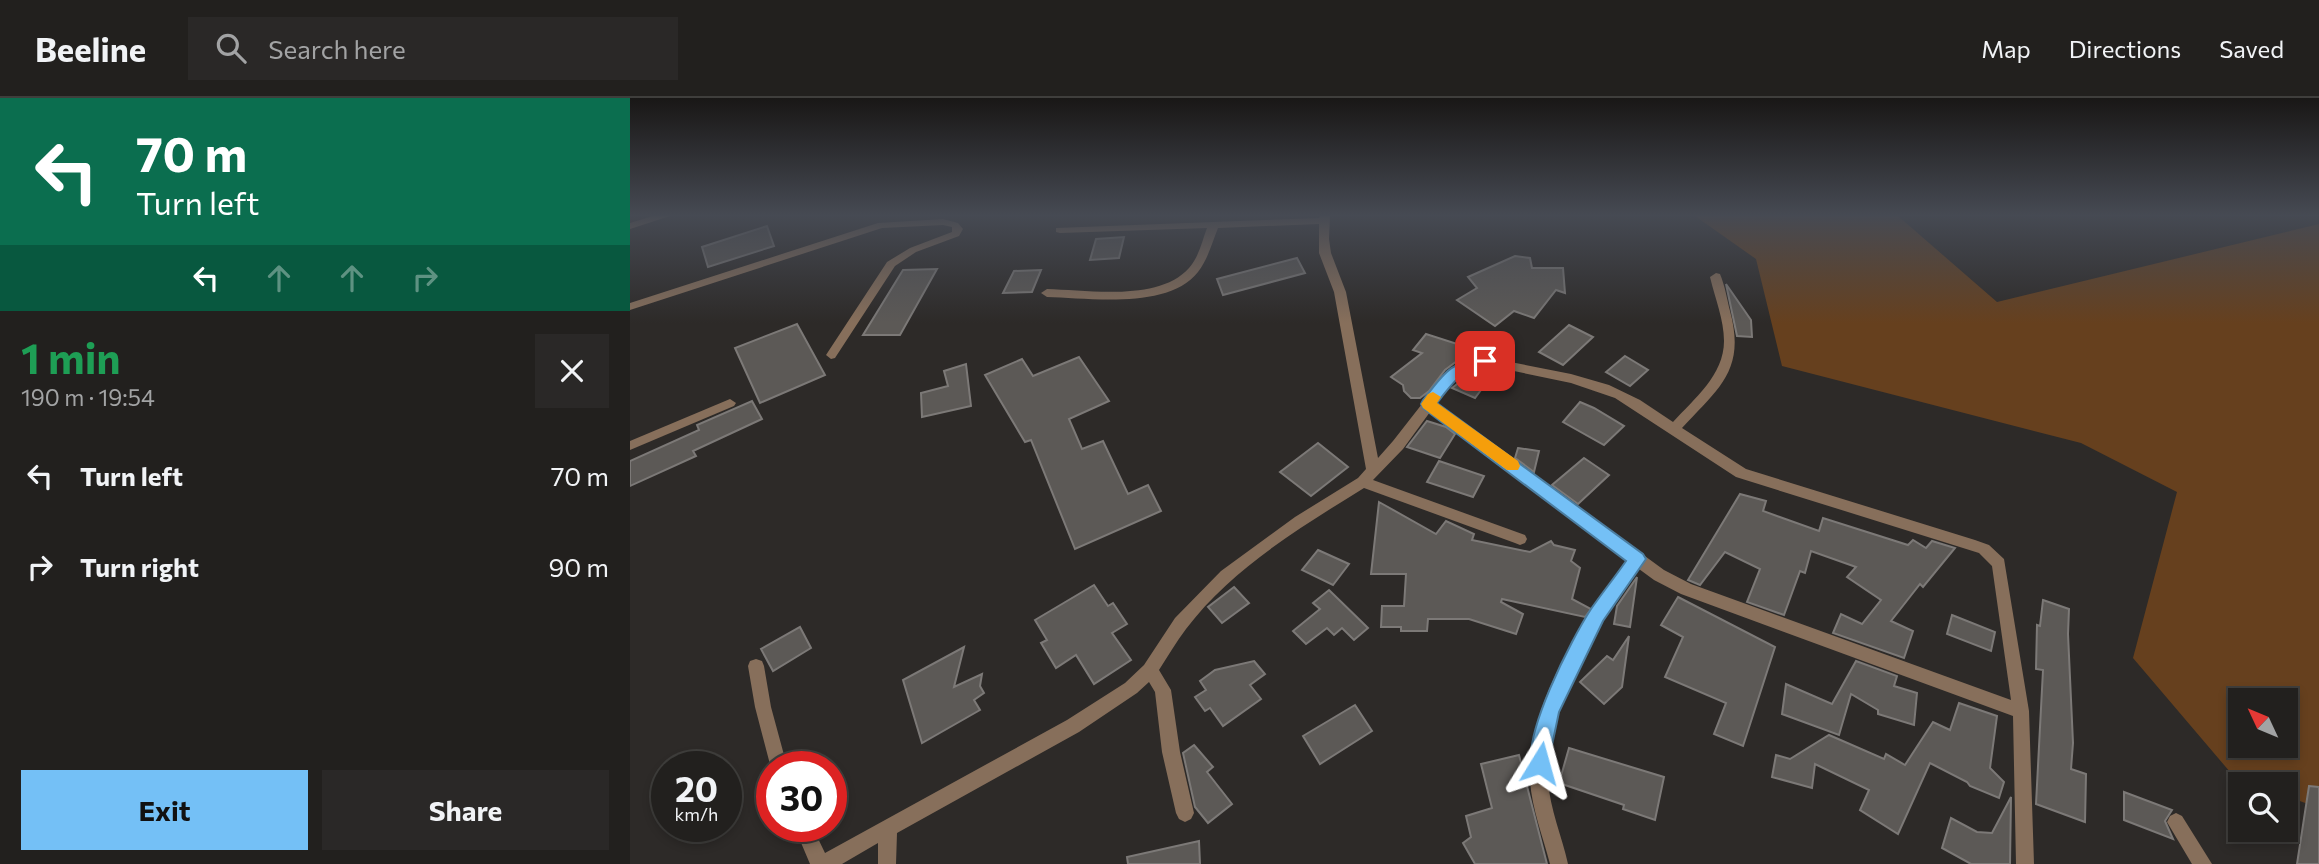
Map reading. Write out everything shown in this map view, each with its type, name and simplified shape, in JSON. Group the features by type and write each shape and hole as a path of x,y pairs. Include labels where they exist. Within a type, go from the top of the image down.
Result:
{"street":[{"path":"1047,293 1147,294 1163,291 1191,274 1203,252"},
{"path":"1325,252 1340,292 1373,469"},
{"path":"1673,429 1718,379 1727,362 1730,342 1716,276"},
{"path":"811,842 822,864 1073,726 1131,688 1150,670 1181,622 1226,576 1300,521 1363,482 1398,444 1451,375 1462,367 1485,361 1601,387 1630,401 1721,464 1741,473 1970,544 1994,556 1999,563 2021,712 2025,864"},
{"path":"1428,404 1658,575 1686,589 2021,712"},
{"path":"1363,482 1520,539"},
{"path":"1559,864 1539,780 1541,745 1549,711 1596,616 1637,559"},
{"path":"756,666 762,707 774,751"},
{"path":"1150,670 1163,690 1171,752 1185,813"},
{"path":"2176,822 2203,864"},
{"path":"887,864 888,829"}],"lane":[{"path":"630,307 799,252"},
{"path":"831,355 891,264 910,252"},
{"path":"630,446 730,403"}],"shaded area":[{"path":"1746,252 1939,252 1997,302 2204,252 2319,252 2319,808 2298,800 2298,772 2230,772 2133,658 2177,492 2081,443 1782,366 1756,259"}],"building":[{"path":"703,252 756,252 708,267"},
{"path":"1092,252 1120,252 1119,258 1090,260"},
{"path":"1515,256 1530,258 1532,268 1563,268 1565,293 1556,290 1534,318 1514,311 1495,326 1457,300 1477,288 1468,277"},
{"path":"1297,258 1305,273 1223,295 1217,279"},
{"path":"937,269 900,335 863,335 903,270"},
{"path":"1041,270 1032,292 1003,293 1014,271"},
{"path":"1726,284 1751,320 1752,337 1737,336"},
{"path":"797,324 825,375 760,403 735,348"},
{"path":"1569,325 1593,337 1563,365 1539,352"},
{"path":"1426,334 1473,349 1445,370 1429,391 1420,398 1411,398 1404,391 1403,385 1391,377 1422,353 1413,350"},
{"path":"1625,356 1648,370 1630,386 1606,372"},
{"path":"1079,357 1109,401 1069,419 1082,449 1103,441 1128,494 1148,485 1161,511 1075,549 1031,440 1025,442 985,375 1022,359 1033,376"},
{"path":"966,364 971,406 922,417 921,393 948,386 944,371"},
{"path":"1474,371 1490,378 1475,398 1452,388"},
{"path":"752,401 762,419 693,451 696,456 630,486 630,461 699,430 697,425"},
{"path":"1580,402 1624,426 1604,445 1563,422"},
{"path":"1427,421 1446,427 1455,434 1440,458 1407,447"},
{"path":"1318,443 1348,467 1311,496 1280,472"},
{"path":"1518,448 1539,451 1534,472 1515,458"},
{"path":"1584,458 1609,475 1578,504 1552,485"},
{"path":"1439,461 1484,476 1473,497 1427,482"},
{"path":"1740,494 1766,501 1763,511 1819,531 1823,518 1908,545 1913,540 1926,548 1932,541 1955,548 1923,587 1920,584 1891,621 1913,631 1904,658 1833,633 1841,614 1862,624 1881,600 1847,577 1856,567 1811,551 1805,573 1800,571 1784,615 1747,602 1760,569 1725,552 1700,585 1688,580"},
{"path":"1379,502 1436,534 1446,521 1474,534 1472,540 1530,552 1551,541 1554,545 1575,550 1571,561 1580,568 1572,599 1591,609 1585,617 1502,599 1501,602 1523,614 1516,634 1469,619 1428,619 1427,631 1401,631 1401,627 1381,627 1382,606 1404,606 1406,574 1371,574"},
{"path":"1318,550 1349,564 1333,585 1302,570"},
{"path":"1637,577 1630,627 1614,624 1617,606"},
{"path":"1094,585 1108,606 1113,603 1127,624 1112,633 1131,660 1094,684 1076,655 1056,668 1041,643 1047,640 1035,620"},
{"path":"1234,587 1249,603 1222,623 1208,607"},
{"path":"1329,590 1368,628 1354,640 1342,628 1334,635 1327,628 1306,644 1293,631 1320,609 1313,603"},
{"path":"1678,597 1775,647 1743,746 1714,734 1726,703 1665,677 1683,637 1661,625"},
{"path":"2043,600 2069,609 2073,743 2071,769 2086,774 2085,822 2036,804 2043,670 2036,669 2037,625 2040,626"},
{"path":"1952,615 1995,632 1991,651 1947,634"},
{"path":"800,627 811,648 773,671 761,649"},
{"path":"1629,636 1622,687 1604,704 1580,682 1607,656 1613,660"},
{"path":"964,647 954,687 982,674 980,686 984,693 974,700 980,710 922,743 903,680"},
{"path":"1254,661 1265,674 1250,685 1261,699 1223,726 1210,708 1205,711 1195,697 1206,690 1200,681 1215,670"},
{"path":"1856,661 1897,676 1894,686 1917,693 1914,725 1878,714 1878,710 1851,694 1839,735 1782,714 1786,684 1832,704"},
{"path":"1959,703 1997,716 1990,768 2004,782 1999,798 1970,786 1930,763 1898,834 1860,810 1869,790 1815,764 1812,788 1772,777 1776,755 1790,759 1829,735 1884,759 1886,754 1905,765 1933,722 1950,730"},
{"path":"1355,705 1372,731 1320,764 1303,736"},
{"path":"1194,745 1213,767 1207,772 1232,804 1208,823 1195,807 1183,753"},
{"path":"1569,748 1664,777 1655,820 1623,809 1624,805 1559,783"},
{"path":"1519,755 1547,864 1475,864 1463,843 1471,837 1466,816 1492,808 1481,764"},
{"path":"2309,786 2319,787 2319,864 2297,864"},
{"path":"2124,792 2172,810 2165,821 2173,839 2124,820"},
{"path":"2011,797 2010,864 1971,864 1942,848 1951,818 1977,832 1992,833"},
{"path":"1199,841 1200,864 1128,864 1127,857"}],"slow traffic":[{"path":"1433,397 1428,404 1512,466"}],"route":[{"path":"1485,361 1470,363 1451,375 1428,404 1637,559 1596,616 1549,711 1540,763"}]}
